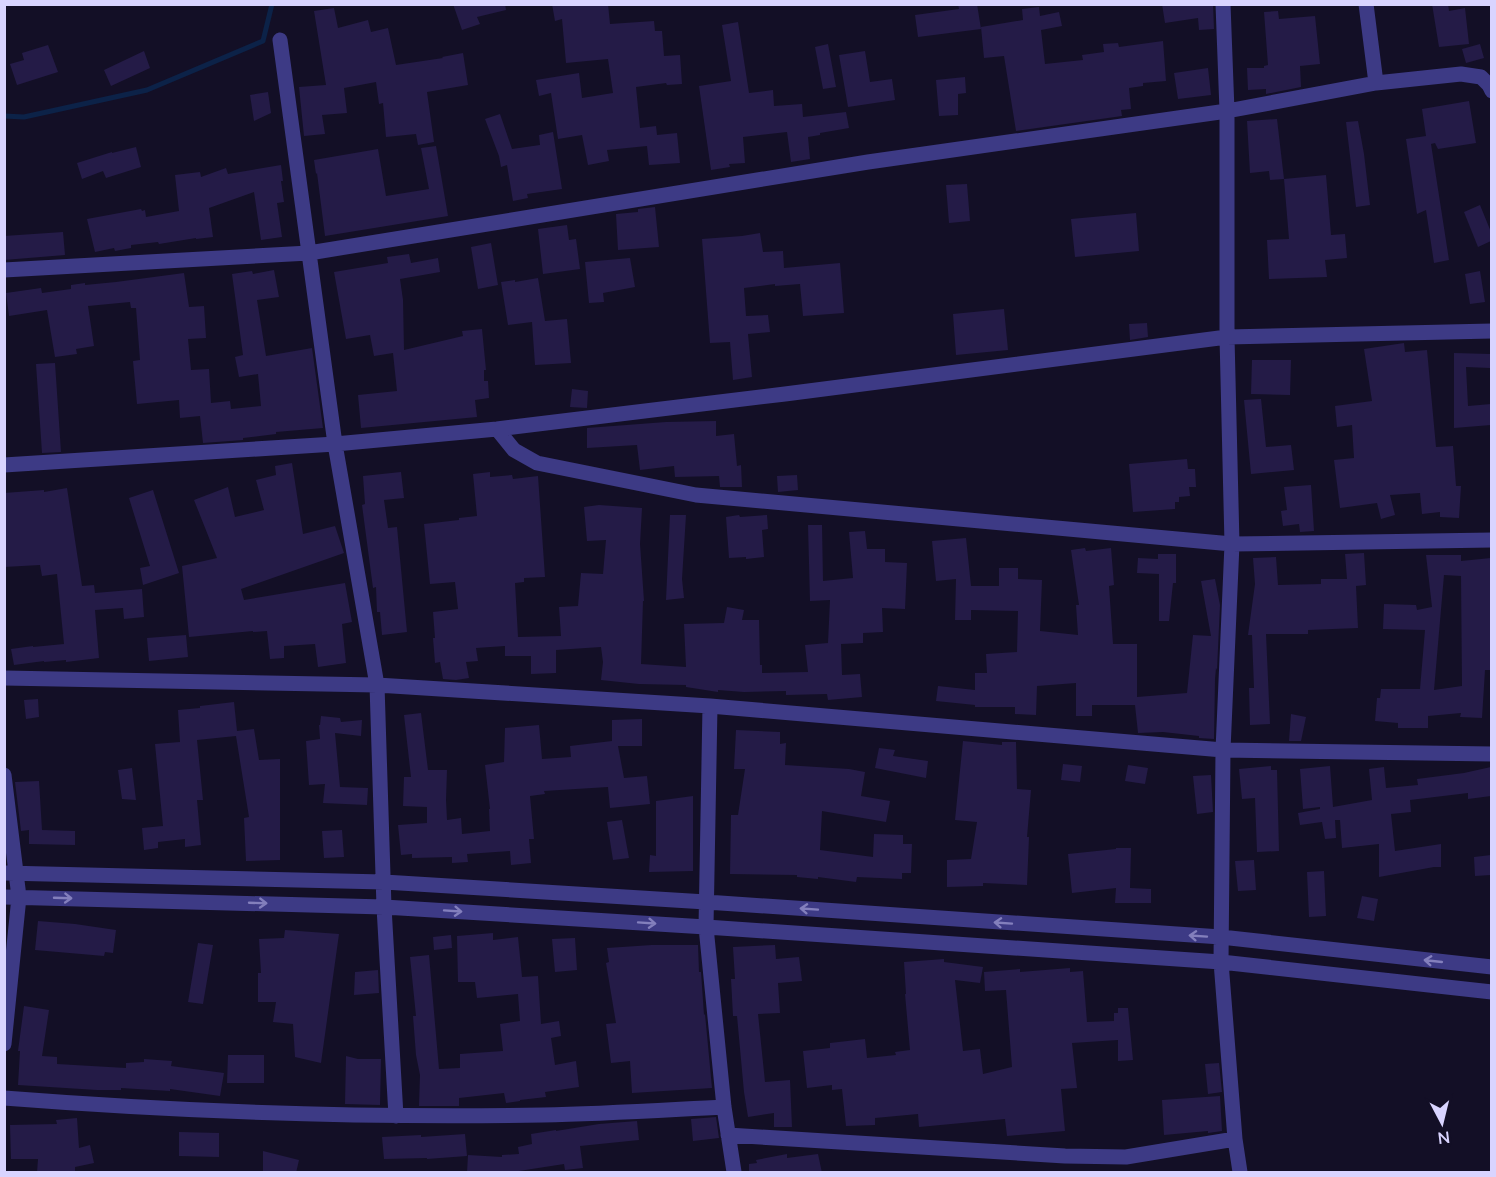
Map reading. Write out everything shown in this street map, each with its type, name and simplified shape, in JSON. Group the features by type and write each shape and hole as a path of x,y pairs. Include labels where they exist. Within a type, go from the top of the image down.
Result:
{"street":[{"path":"1223,4 1227,111 1227,337 1232,544 1223,750 1221,962 1240,1173"},
{"path":"1366,4 1376,84"},
{"path":"280,40 334,444 377,685 384,907 396,1116"},
{"path":"4,270 309,253 857,164 1227,111 1376,84 1461,74 1481,77 1489,85 1491,91"},
{"path":"4,465 334,444 497,429 1227,337 1491,331"},
{"path":"497,429 514,450 537,463 696,495 1232,544 1491,540"},
{"path":"4,678 377,685 710,706 1223,750 1491,754"},
{"path":"710,706 706,927 724,1107 734,1173"},
{"path":"4,775 12,897 4,1044"},
{"path":"10,873 384,882 706,902 1221,938 1491,967"},
{"path":"12,897 384,907 706,927 1221,962 1491,992"},
{"path":"4,1098 216,1111 396,1116 545,1115 724,1107"},
{"path":"728,1135 1065,1156 1126,1157 1236,1138"}],"building":[{"path":"453,4 505,4 506,10 477,17 480,24 462,30"},
{"path":"552,4 608,4 610,24 654,21 655,31 662,31 664,56 680,55 682,84 667,85 666,83 636,87 640,128 656,126 657,135 677,133 680,163 649,165 647,146 607,150 609,161 588,165 582,135 558,139 551,93 539,96 536,80 579,73 582,98 613,93 608,59 566,63 562,19 555,21"},
{"path":"958,4 977,4 981,29 918,37 915,15 959,9"},
{"path":"1162,4 1213,4 1214,29 1199,30 1198,18 1165,23"},
{"path":"1432,4 1448,4 1449,11 1465,8 1469,44 1439,47"},
{"path":"1039,7 1040,16 1059,12 1062,26 1041,30 1045,64 1083,60 1082,55 1104,52 1103,44 1118,43 1119,47 1163,41 1166,81 1143,83 1143,86 1129,88 1131,109 1121,110 1122,116 1016,131 1004,56 984,58 981,27 1023,20 1022,9"},
{"path":"334,8 338,28 368,20 371,32 388,28 396,65 463,53 468,85 427,92 434,142 418,145 416,134 386,137 383,103 379,104 376,82 344,88 347,113 322,115 325,134 304,136 299,87 326,85 314,11"},
{"path":"1278,11 1279,19 1315,16 1320,64 1300,66 1301,87 1266,94 1266,89 1248,90 1247,68 1264,68 1268,65 1264,12"},
{"path":"738,22 749,93 773,90 774,106 802,104 803,117 846,112 849,128 808,137 810,159 791,162 787,132 743,137 745,163 729,164 730,167 711,170 699,86 731,81 722,25"},
{"path":"828,44 836,87 823,89 815,47"},
{"path":"1480,44 1484,58 1466,63 1462,49"},
{"path":"48,45 58,72 17,85 10,64 24,60 22,53"},
{"path":"144,51 150,68 111,86 104,70"},
{"path":"865,51 870,82 892,79 895,100 848,107 839,55"},
{"path":"1208,68 1211,95 1178,99 1174,73"},
{"path":"965,77 966,93 958,94 958,115 939,116 936,80"},
{"path":"268,92 271,113 254,121 250,95"},
{"path":"1469,101 1476,143 1438,149 1435,143 1431,144 1449,260 1434,263 1426,210 1417,214 1406,139 1426,136 1422,109"},
{"path":"500,114 512,149 540,145 539,135 553,132 562,189 527,194 528,198 513,201 507,165 501,167 485,119"},
{"path":"1277,119 1284,179 1270,180 1269,171 1250,173 1247,121"},
{"path":"1358,121 1370,205 1356,207 1346,122"},
{"path":"436,146 448,216 325,236 314,160 378,149 386,196 429,189 421,148"},
{"path":"136,147 141,167 106,178 103,171 82,179 77,163"},
{"path":"281,165 284,202 277,203 282,237 261,240 254,192 209,208 213,237 131,245 131,248 115,251 114,248 95,252 87,219 141,209 145,210 146,217 179,211 175,175 200,172 201,177 226,168 228,174"},
{"path":"1326,175 1331,235 1345,234 1347,258 1325,260 1327,277 1269,279 1267,240 1289,239 1284,179"},
{"path":"967,184 970,221 949,223 946,185"},
{"path":"1480,205 1491,232 1491,241 1478,247 1464,212"},
{"path":"655,207 659,247 618,250 616,214 638,212 638,209"},
{"path":"1136,213 1139,251 1075,257 1071,219"},
{"path":"567,225 569,240 576,239 580,269 543,274 538,229"},
{"path":"63,232 65,255 4,260 4,236"},
{"path":"760,233 763,252 783,251 784,268 840,263 844,313 803,316 800,284 744,288 746,316 768,315 770,332 748,334 752,377 733,380 730,342 710,343 702,239"},
{"path":"491,243 498,285 478,289 471,247"},
{"path":"409,254 411,263 438,258 440,272 400,279 403,300 404,350 463,336 462,331 482,329 486,370 484,370 484,381 488,381 489,398 475,400 477,417 361,428 358,395 397,391 393,353 374,356 370,335 346,339 334,272 388,263 387,257"},
{"path":"630,258 635,287 603,293 604,302 589,303 585,262"},
{"path":"274,270 279,297 257,300 266,356 312,348 323,428 276,432 276,434 243,438 243,440 203,443 200,416 180,418 179,400 137,404 133,361 140,360 136,308 131,308 130,302 88,306 94,346 76,349 77,354 55,357 47,310 9,316 6,293 41,288 42,293 71,289 71,285 85,283 85,285 116,282 184,273 189,307 204,306 206,338 188,339 191,370 209,369 211,403 230,401 231,409 261,406 258,374 239,377 235,357 243,355 232,274 252,271 253,274"},
{"path":"1480,271 1485,302 1470,304 1465,274"},
{"path":"538,278 545,321 567,319 571,363 535,365 532,322 508,325 501,282"},
{"path":"1004,309 1008,350 956,355 953,314"},
{"path":"1147,323 1148,337 1130,340 1129,324"},
{"path":"1404,343 1405,352 1427,350 1436,447 1453,446 1456,486 1461,486 1459,518 1440,517 1440,512 1422,514 1420,493 1390,495 1395,515 1381,519 1377,503 1340,508 1334,460 1354,458 1352,425 1337,427 1335,406 1372,401 1364,349"},
{"path":"1454,353 1490,354 1490,368 1466,367 1468,406 1491,404 1491,425 1454,428"},
{"path":"1252,360 1291,360 1290,395 1251,394"},
{"path":"55,363 61,452 42,453 36,364"},
{"path":"572,389 588,391 587,408 570,407"},
{"path":"1261,399 1266,447 1291,445 1294,470 1251,474 1244,400"},
{"path":"716,421 716,436 734,434 737,466 741,465 742,487 720,487 719,476 675,477 674,466 640,470 637,445 587,448 587,428"},
{"path":"1187,459 1188,469 1195,469 1196,487 1189,487 1190,496 1179,497 1179,502 1175,502 1175,509 1133,512 1129,464"},
{"path":"292,463 303,534 335,526 344,553 241,589 244,600 345,583 352,622 342,624 346,663 318,667 315,644 284,646 284,658 270,659 267,631 189,637 182,566 217,558 194,500 228,487 235,517 264,510 256,480 276,475 275,466"},
{"path":"401,472 404,498 384,500 388,528 397,527 407,632 382,635 362,505 365,504 363,476"},
{"path":"490,472 490,477 512,475 513,479 538,476 545,577 524,578 524,582 515,583 518,637 561,636 559,607 578,606 581,573 603,574 606,540 587,541 584,507 599,505 642,508 640,544 644,601 641,664 686,667 684,624 724,623 727,607 744,610 742,620 759,620 762,673 808,672 805,645 828,643 830,600 810,601 808,525 822,525 823,581 853,578 849,532 865,531 867,549 885,549 885,562 907,563 905,609 882,608 883,632 863,633 863,643 841,644 842,675 860,674 862,697 828,700 827,694 786,695 786,691 718,690 718,692 686,687 686,685 601,680 603,662 601,647 556,650 556,673 531,674 531,656 505,656 505,646 476,648 478,661 466,662 469,678 443,679 440,662 435,663 433,612 458,609 455,582 430,584 424,524 477,516 473,474"},
{"path":"797,475 798,490 778,492 777,476"},
{"path":"1311,485 1314,531 1300,532 1299,524 1283,526 1281,511 1287,510 1284,487"},
{"path":"67,488 82,586 94,585 95,593 142,589 144,617 124,619 123,608 95,610 99,658 14,665 11,649 64,644 57,574 42,576 40,565 4,567 4,493 44,490 44,492"},
{"path":"153,490 179,573 143,585 140,568 150,566 129,498"},
{"path":"670,515 686,515 682,579 684,598 666,600"},
{"path":"739,515 740,517 767,515 768,529 762,530 764,557 729,558 726,517"},
{"path":"966,538 971,586 999,586 999,568 1018,568 1018,579 1042,580 1040,631 1078,635 1076,605 1079,605 1071,550 1111,548 1114,585 1109,586 1113,644 1137,644 1137,697 1187,693 1193,635 1211,636 1201,581 1215,579 1220,605 1214,739 1163,732 1138,733 1135,705 1092,705 1092,716 1076,716 1076,683 1037,686 1036,715 1015,714 1015,707 975,707 975,705 936,701 938,686 975,690 975,673 987,673 986,654 1017,652 1018,611 971,610 971,620 955,620 956,579 936,581 932,541"},
{"path":"1364,553 1366,585 1356,586 1358,628 1308,630 1308,634 1266,634 1270,724 1250,725 1249,688 1254,688 1252,635 1248,635 1255,584 1253,558 1276,557 1278,585 1321,584 1321,579 1347,579 1345,554"},
{"path":"1158,554 1176,554 1176,583 1173,583 1169,621 1159,621 1159,574 1137,573 1138,558 1158,559"},
{"path":"1426,555 1461,555 1461,561 1491,558 1491,670 1485,670 1482,718 1460,717 1461,713 1428,716 1428,728 1398,728 1398,723 1375,721 1377,698 1380,698 1381,689 1420,689 1425,630 1383,629 1384,604 1416,605 1417,610 1432,607","holes":["1444,575 1461,576 1462,686 1434,690"]},
{"path":"186,635 188,657 149,661 147,638"},
{"path":"38,699 39,717 26,719 24,700"},
{"path":"234,702 237,731 254,729 259,760 280,759 280,860 246,861 244,818 249,817 236,736 197,740 203,800 197,800 201,845 185,847 185,839 158,842 158,848 144,850 142,828 163,826 155,744 180,742 178,710"},
{"path":"421,713 428,770 447,770 447,820 461,818 462,834 490,831 485,765 504,762 505,728 539,725 542,759 571,757 570,746 612,741 612,720 642,719 642,746 618,746 624,778 647,776 650,804 610,808 608,787 544,791 545,794 530,796 534,839 529,839 531,863 511,865 510,851 467,854 468,862 452,863 452,857 412,858 412,854 401,855 398,825 427,823 427,807 403,806 404,777 411,777 404,715"},
{"path":"1291,714 1306,717 1301,741 1289,741"},
{"path":"321,716 340,718 341,722 362,720 361,736 335,733 340,787 368,788 367,805 323,803 325,784 309,785 306,741 320,739"},
{"path":"736,730 780,732 780,744 786,743 785,765 865,772 861,796 890,801 886,822 822,811 820,850 873,857 874,834 903,835 903,844 912,844 911,873 902,873 902,879 857,877 856,882 797,877 797,875 730,874 731,815 738,815 745,769 734,769"},
{"path":"963,741 1002,745 1002,742 1016,742 1017,789 1031,790 1027,837 1029,837 1027,885 983,883 983,886 947,887 947,860 971,859 977,822 955,820"},
{"path":"879,748 895,750 893,756 928,761 926,778 875,768"},
{"path":"1063,764 1082,766 1080,782 1061,780"},
{"path":"1128,765 1148,768 1145,784 1125,781"},
{"path":"1271,766 1271,770 1277,770 1279,851 1257,852 1255,798 1242,799 1239,769"},
{"path":"1330,766 1333,807 1372,800 1369,769 1384,767 1386,788 1418,785 1417,779 1491,767 1491,796 1468,799 1468,793 1410,800 1411,812 1391,814 1395,851 1441,844 1441,867 1379,877 1379,844 1342,848 1340,820 1335,820 1336,838 1325,839 1322,822 1300,825 1298,813 1320,809 1320,807 1303,809 1300,769"},
{"path":"132,768 136,800 122,799 118,770"},
{"path":"1211,775 1213,812 1197,814 1193,776"},
{"path":"39,781 42,830 75,831 75,845 29,844 29,830 21,831 15,782"},
{"path":"693,796 693,871 649,872 650,855 656,856 656,801"},
{"path":"622,820 629,858 613,860 607,822"},
{"path":"342,830 344,857 324,858 322,831"},
{"path":"1131,848 1130,888 1151,889 1151,903 1115,903 1116,888 1072,893 1068,854"},
{"path":"1491,855 1491,875 1475,876 1474,857"},
{"path":"1254,860 1256,890 1238,891 1235,861"},
{"path":"1324,871 1326,916 1309,917 1307,872"},
{"path":"1362,896 1378,899 1374,921 1357,918"},
{"path":"38,921 116,930 113,953 105,952 104,956 35,950"},
{"path":"285,930 339,934 321,1063 295,1057 293,1024 273,1022 276,1002 258,1002 258,973 261,973 259,939 284,938"},
{"path":"493,933 493,940 518,937 522,977 538,976 541,1024 559,1021 561,1036 551,1038 555,1065 576,1061 579,1087 545,1092 546,1097 506,1103 504,1093 459,1098 459,1106 419,1106 420,1075 416,1055 413,1016 416,1016 410,957 429,955 439,1069 460,1068 460,1054 503,1051 500,1024 520,1021 518,994 477,998 475,982 458,982 457,936"},
{"path":"451,935 452,948 434,950 433,937"},
{"path":"575,938 577,970 555,972 552,939"},
{"path":"198,943 213,945 203,1004 188,1002"},
{"path":"698,945 712,1088 632,1093 630,1061 611,1063 606,1024 616,1023 606,963 609,962 607,948"},
{"path":"775,945 776,959 799,957 802,981 778,983 780,1013 758,1014 765,1082 790,1080 792,1127 774,1127 774,1113 748,1117 737,1016 733,1016 731,979 735,979 733,947"},
{"path":"944,959 944,962 983,967 980,983 955,980 963,1051 980,1049 983,1074 1012,1067 1006,990 985,991 984,972 1070,968 1070,972 1083,971 1087,1022 1114,1021 1114,1013 1118,1013 1118,1008 1128,1008 1133,1060 1118,1061 1118,1040 1072,1043 1077,1088 1061,1089 1065,1131 1007,1136 1005,1119 919,1127 918,1114 875,1118 875,1125 846,1126 842,1089 832,1090 832,1085 807,1088 803,1051 830,1048 830,1043 865,1039 867,1058 896,1055 895,1052 910,1050 904,962"},
{"path":"378,970 379,993 354,995 355,972"},
{"path":"24,1006 49,1010 42,1056 57,1057 57,1064 126,1068 126,1063 144,1062 144,1059 172,1061 171,1066 224,1073 220,1096 170,1089 170,1091 121,1088 121,1090 97,1090 18,1085 20,1051 18,1051"},
{"path":"228,1055 264,1055 264,1083 227,1083"},
{"path":"346,1056 358,1059 381,1059 380,1105 345,1104"},
{"path":"1219,1063 1222,1092 1208,1094 1205,1064"},
{"path":"1220,1096 1222,1131 1164,1135 1162,1100"},
{"path":"716,1117 719,1138 693,1141 691,1119"},
{"path":"77,1118 79,1148 90,1145 94,1163 75,1167 75,1173 37,1173 38,1159 11,1159 10,1125 57,1124 56,1120"},
{"path":"637,1121 639,1140 580,1146 583,1168 565,1170 564,1164 519,1171 519,1173 467,1173 468,1155 502,1157 502,1155 519,1154 518,1147 532,1144 531,1134"},
{"path":"179,1132 219,1133 219,1157 179,1156"},
{"path":"465,1134 467,1156 384,1159 382,1137"},
{"path":"263,1151 299,1160 296,1173 263,1173"},
{"path":"787,1154 787,1158 818,1154 822,1173 749,1173 749,1164 757,1163 756,1160"}],"waterway":[{"path":"4,116 24,117 147,90 263,41 272,4"}]}
